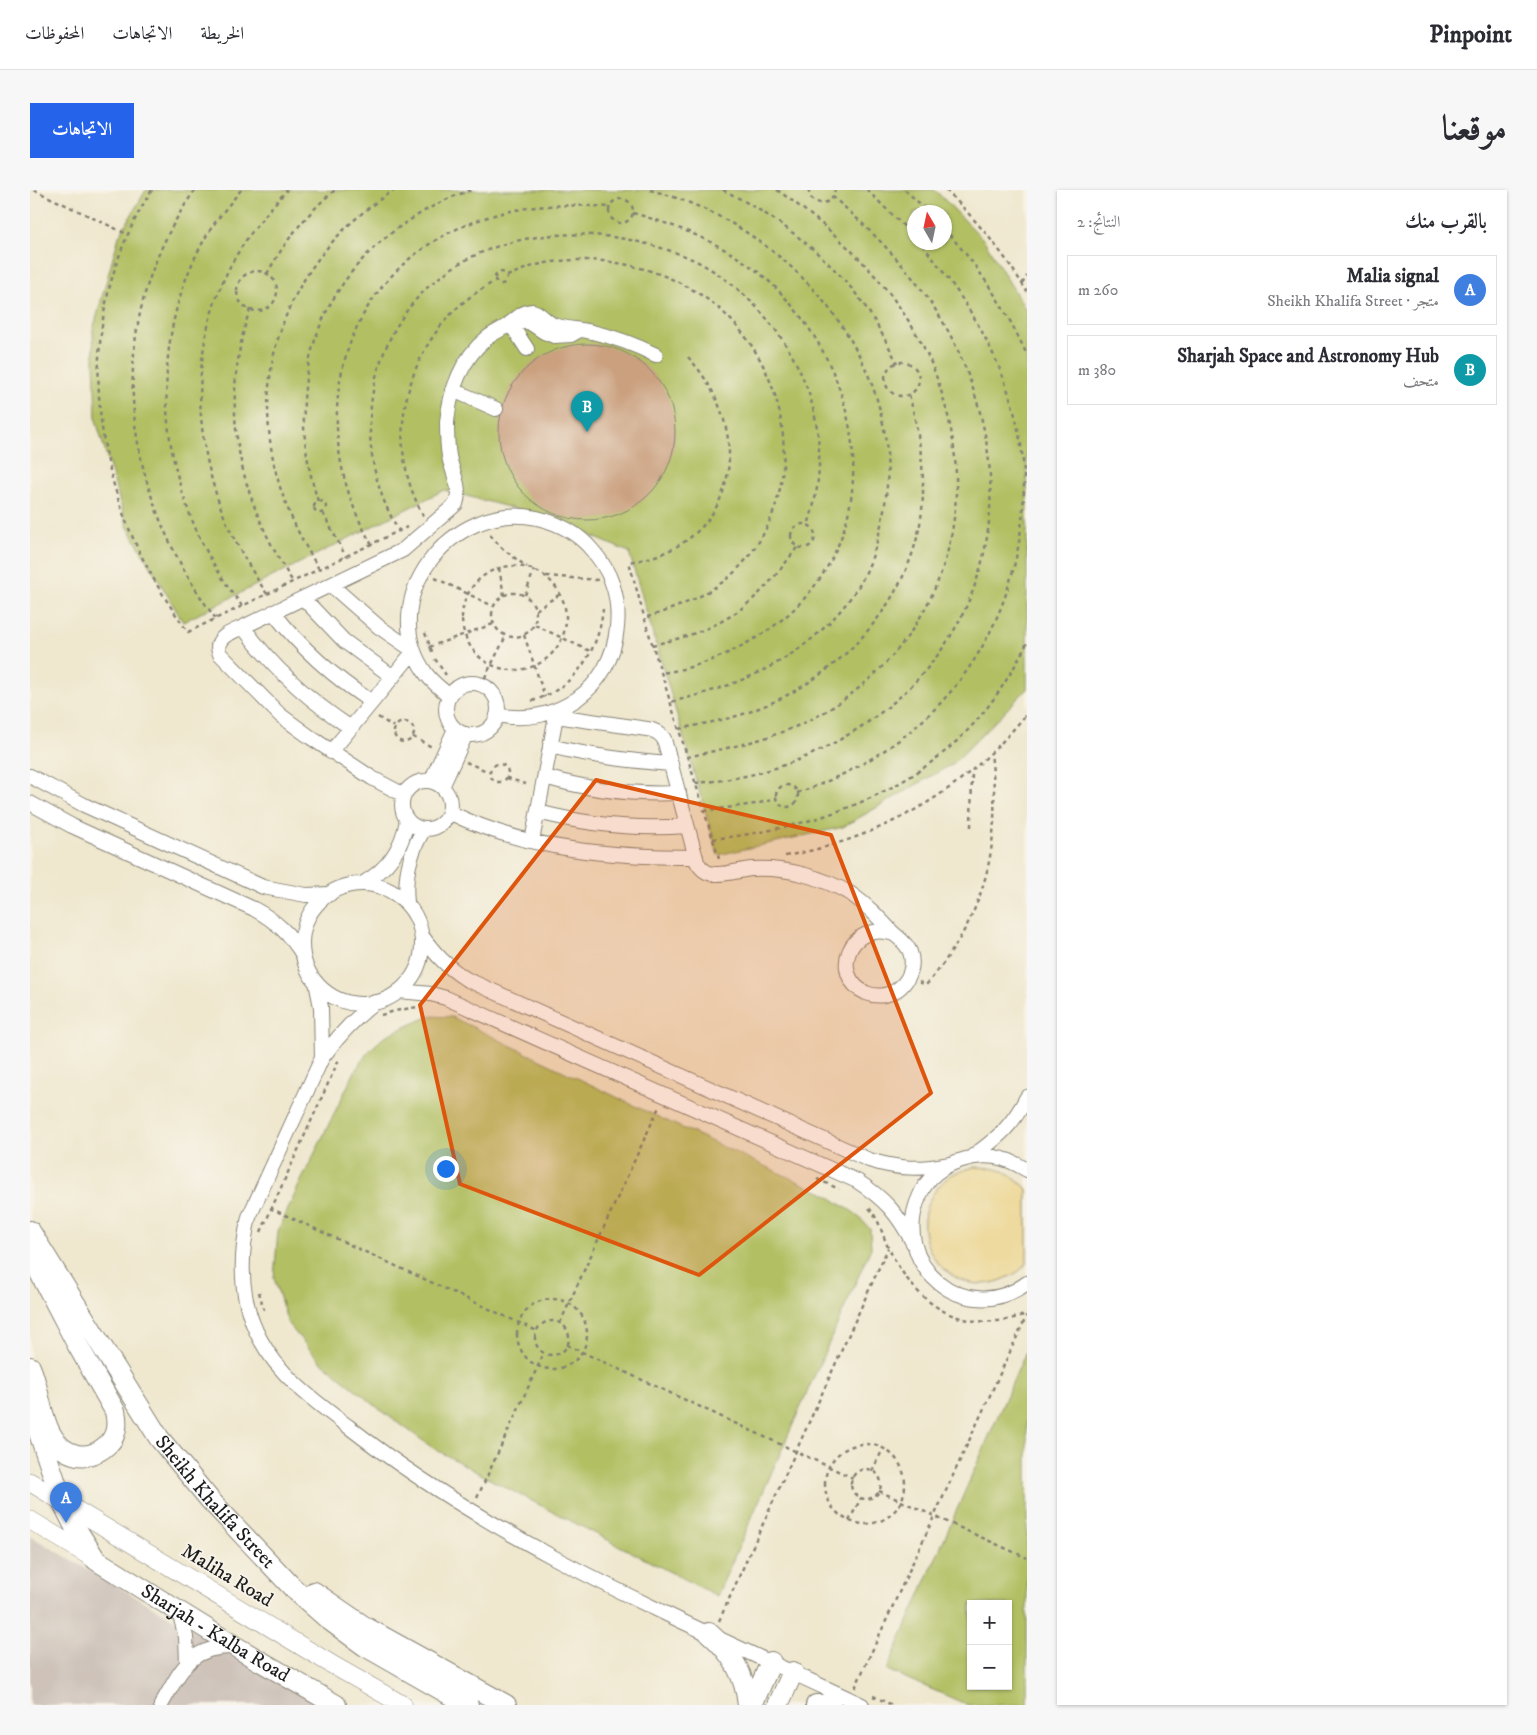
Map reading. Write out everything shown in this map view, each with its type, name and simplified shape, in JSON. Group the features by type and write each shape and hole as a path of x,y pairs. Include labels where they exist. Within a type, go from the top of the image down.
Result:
{"highway":[{"name":"Sheikh Khalifa Street","path":"30,1230 159,1438 210,1500 264,1555 294,1589 346,1633 365,1646 468,1705"},
{"path":"30,1254 115,1411 118,1422 116,1433 110,1443 102,1450 86,1455 70,1453 60,1447 53,1439 30,1367"},
{"path":"30,1392 39,1433 62,1502 96,1560"},
{"path":"264,1555 282,1566 330,1604 359,1623 506,1705"},
{"name":"Sharjah - Kalba Road","path":"96,1560 236,1647 336,1705"},
{"path":"714,1628 742,1676 748,1705"},
{"path":"752,1705 771,1662"},
{"path":"762,1684 781,1699 793,1672"},
{"path":"816,1705 831,1705"}],"main road":[{"name":"Maliha Road","path":"30,1482 330,1664 403,1705"},
{"path":"30,1520 96,1560"}],"street":[{"path":"512,322 527,349"},
{"path":"404,795 372,778 331,752 280,715 220,654 218,645 222,637 403,550 456,504 458,487 449,457 447,435 453,390 463,367 478,346 492,334 512,322 529,322 554,336 571,335 579,329 622,340 656,355"},
{"path":"453,390 496,409"},
{"path":"454,691 428,676 414,651 409,628 409,617 416,584 422,572 446,542 468,527 492,518 531,516 556,524 588,545 604,566 614,590 618,615 615,641 611,653 594,684 577,700 556,714 532,841"},
{"path":"331,585 379,627 414,651"},
{"path":"303,598 344,641 393,677"},
{"path":"273,612 287,630 318,662 369,706"},
{"path":"243,626 269,660 299,690 350,728"},
{"path":"331,752 414,651"},
{"path":"472,683 481,686 490,691 494,696 498,709 497,715 490,727 479,734 461,731 451,724 446,713 447,702 454,691 472,683"},
{"path":"497,715 527,718 556,714 655,731 664,739 700,868 715,874 756,869 774,870 804,875 828,883 857,898 871,909 906,945 910,953 911,969 904,985 890,994 873,995 858,988 849,974 848,957 855,942 869,933 886,932 894,934"},
{"path":"436,784 461,731"},
{"path":"550,746 622,760 671,764"},
{"path":"30,776 84,806 263,887 306,895 330,894"},
{"path":"418,782 436,784 450,801 450,812 443,823 437,826 424,829 418,828 407,820 402,808 404,795 418,782"},
{"path":"543,783 566,783 611,791 648,794 679,793"},
{"path":"30,803 72,826 269,917 283,928 294,941 316,982 333,996 353,1003 375,1002 388,998 399,991 410,980 418,966 422,952 422,936 418,920 407,902 395,894 380,886 362,884 345,886 330,894 316,905 307,920 303,938 303,955"},
{"path":"450,812 489,830 532,841 604,853 696,857"},
{"path":"538,812 570,820 612,826 662,828 688,826"},
{"path":"362,884 373,878 390,861 402,841 407,820"},
{"path":"407,902 408,868 415,845 424,829"},
{"path":"422,936 435,955 450,969 466,979 869,1160 888,1166 909,1169 929,1168 973,1156 998,1138 1009,1127 1027,1097"},
{"path":"316,982 321,1007 322,1058"},
{"path":"399,991 431,994 446,998 857,1181 875,1192 891,1207 904,1224 920,1261 931,1276 945,1288 962,1296 981,1299 1000,1297 1024,1288"},
{"path":"375,1002 355,1018 322,1058 253,1209 244,1242 242,1267 244,1293 250,1316 273,1360 290,1379 360,1436 480,1517 574,1569 714,1628 771,1662 862,1705"},
{"path":"973,1156 994,1156 1014,1162 1027,1170"},
{"path":"913,1243 911,1225 914,1206 922,1189 934,1175 949,1164"},
{"path":"179,1612 186,1637 187,1662"},
{"path":"161,1705 187,1662 195,1656 215,1648 236,1647"}],"path":[{"path":"34,190 128,234"},
{"path":"152,190 128,234 113,272 107,295 100,344 99,396 101,422 113,484 130,531 152,576 188,632 408,527"},
{"path":"194,190 163,243 145,290 133,365 134,399 137,440 142,465 159,520 189,580 216,619"},
{"path":"241,190 204,241 193,262 175,315 166,376 169,430 183,496 190,517 206,550 227,586 242,606"},
{"path":"267,594 229,528 213,482 202,427 201,365 207,328 225,277 247,238 260,220 287,190"},
{"path":"266,274 278,253 308,214 335,190"},
{"path":"319,569 308,552 291,516 274,463 268,406 268,387 273,356 282,324 296,292 316,261 344,228 394,190"},
{"path":"318,501 308,463 303,404 308,365 313,345 324,317 348,275 358,262 381,240 430,208 472,190"},
{"path":"650,190 678,198 703,209 749,235 785,260 815,290 848,336 866,369 877,398 884,431 888,467 884,509 871,558 855,591 832,619 800,648 769,668 728,686 670,702"},
{"path":"723,190 780,224 838,274 866,308 886,340 897,363"},
{"path":"687,756 752,742 790,729 827,710 860,687 887,661 917,623 937,585 952,534 956,481 953,442 944,401 937,380 918,337 896,302 858,256 827,227 777,190"},
{"path":"808,190 810,198 818,203 828,202 833,197 835,190"},
{"path":"867,190 907,229"},
{"path":"905,190 921,205"},
{"path":"946,190 991,240 1027,292"},
{"path":"696,783 755,774 799,760 843,738 882,713 917,682 943,648 963,614 982,564 989,528 990,477 982,421 962,361 942,321 906,270 881,240 833,197"},
{"path":"616,199 624,199 630,203 633,213 626,222 619,224 610,218 609,207 616,199"},
{"path":"372,544 360,522 346,488 338,450 336,412 340,377 350,342 358,324 380,289 424,248 453,231 484,218 538,206 574,205 609,207"},
{"path":"633,213 687,231 728,250 761,274 785,298 804,320 836,377 851,426 854,457 853,489 842,533 824,571 799,604 769,630 727,655 695,667 661,673"},
{"path":"952,238 991,288 1017,332 1027,355"},
{"path":"926,250 971,312 988,342 1003,377 1015,417 1023,459 1026,502 1025,534"},
{"path":"507,276 545,263 593,260 641,269 677,283 711,302 738,328 759,359 775,394 783,428 785,460 773,514 760,540 728,578 678,606 644,618"},
{"path":"251,272 266,274 273,279 276,286 274,301 269,307 262,310 245,307 239,298 237,288 239,283 251,272"},
{"path":"496,281 495,276 499,273 503,272 507,276"},
{"path":"496,281 499,284 504,284 507,281 507,276"},
{"path":"1022,284 1027,276"},
{"path":"424,518 410,484 403,452 403,420 410,388 422,355 441,326 464,301 496,281"},
{"path":"250,309 242,340 235,383 234,413 236,442 245,479 258,518 279,560 293,582"},
{"path":"688,357 708,381 721,409 729,440 730,461 728,476 717,504 700,528 689,538 653,557 629,562 652,645 720,862"},
{"path":"906,362 911,364 919,375 918,384 913,392 909,394 897,395 887,386 885,378 888,370 897,363 906,362"},
{"path":"679,729 741,715 792,693 818,676 846,653 882,612 907,567 918,534 921,517 923,498 922,462 916,419 909,394"},
{"path":"318,501 324,502 327,506 323,513"},
{"path":"318,501 314,506 315,511 320,514 323,513"},
{"path":"323,513 346,557"},
{"path":"801,524 808,525 814,533 814,540 805,547 798,546 793,541 792,531 801,524"},
{"path":"488,532 503,548 528,568"},
{"path":"652,645 704,630 737,613 768,586 798,546"},
{"path":"545,575 561,594 567,618 563,638 552,655 534,666 516,671 491,665 479,657 472,650 464,634 462,612 468,594 481,578 498,568 508,566 528,568 545,575 600,580"},
{"path":"498,568 504,595"},
{"path":"525,595 534,570"},
{"path":"436,572 432,579 494,606"},
{"path":"515,593 525,595 534,604 536,610 535,624 524,635 518,637 501,634 494,624 492,612 496,602 504,595 515,593"},
{"path":"536,610 561,594"},
{"path":"525,703 544,696 573,677 592,652 599,634 602,621 602,602"},
{"path":"429,646 494,624"},
{"path":"535,624 592,652"},
{"path":"424,627 429,646 454,691"},
{"path":"990,641 997,628"},
{"path":"524,635 544,696"},
{"path":"481,686 506,636"},
{"path":"713,839 765,832 815,819 876,795 917,773 954,744 982,714 1007,679 1027,643"},
{"path":"797,793 856,769 899,742 938,710 978,660"},
{"path":"369,706 394,727 394,735 399,742 407,742 413,737 414,729 409,723 401,722 394,727"},
{"path":"777,858 828,847 867,833 895,822 934,800 991,753 1027,713"},
{"path":"413,737 490,772"},
{"path":"908,977 926,985 958,942 981,894 990,858 994,820 991,753"},
{"path":"500,764 506,768 508,775 501,782 497,782 491,779 490,772 493,766 500,764"},
{"path":"971,828 972,770"},
{"path":"506,778 543,783"},
{"path":"786,785 793,787 797,793 796,801 791,806 784,806 776,799 779,788 786,785"},
{"path":"704,810 756,804 776,799"},
{"path":"380,1016 395,1010 425,1007"},
{"path":"257,1240 270,1208 322,1102 343,1052"},
{"path":"560,1323 660,1105"},
{"path":"816,1179 840,1190"},
{"path":"714,1628 888,1247 874,1214 867,1206"},
{"path":"270,1208 537,1331"},
{"path":"258,1288 265,1316"},
{"path":"553,1298 569,1303 576,1308 585,1321 587,1337 582,1352 572,1363 558,1368 551,1369 538,1366 525,1357 521,1351 516,1336 518,1322 522,1314 536,1302 553,1298"},
{"path":"855,1688 1027,1314"},
{"path":"553,1321 560,1323 567,1331 569,1338 567,1345 557,1354 544,1352 537,1345 535,1338 537,1331 545,1323 553,1321"},
{"path":"567,1345 853,1478"},
{"path":"470,1493 478,1498 544,1352"},
{"path":"856,1445 875,1445 883,1449 897,1459 901,1467 905,1484 902,1500 891,1515 875,1523 849,1522 836,1512 827,1499 824,1482 828,1467 840,1453 856,1445"},
{"path":"872,1471 883,1449"},
{"path":"859,1471 872,1471 880,1479 879,1491 873,1497 867,1499 860,1498 852,1488 853,1478 859,1471"},
{"path":"879,1491 1027,1558"},
{"path":"849,1522 860,1498"}],"highlighted area":[{"path":"596,780 831,835 931,1093 699,1275 460,1184 420,1005"}],"shaded area":[{"path":"30,1536 323,1705 30,1705"}],"green space":[{"path":"146,190 935,190 950,205 907,205 907,250 952,250 952,207 984,240 1027,312 1027,689 954,763 843,827 718,855 629,552 546,517 444,490 183,622 127,526 96,420 93,330 119,236"},
{"path":"430,1016 452,1017 639,1108 825,1194 856,1214 870,1229 871,1248 717,1596 433,1448 382,1411 319,1360 288,1324 274,1278 278,1231 300,1183 355,1071 368,1052 385,1036"},
{"path":"1027,1349 1027,1705 968,1705 887,1670"}],"sand":[{"path":"974,1167 1003,1171 1027,1189 1027,1263 1018,1272 1007,1278 980,1284 963,1281 948,1273 936,1260 928,1245 924,1229 925,1211 937,1188 955,1173"}],"building":[{"path":"578,344 596,344 621,350 636,358 650,369 661,383 669,398 674,415 674,449 669,466 661,481 650,495 636,506 613,517 596,520 578,520 553,514 538,506 524,495 513,481 502,458 499,441 499,423 505,398 513,383 524,369 538,358 561,347"}],"place":[{"name":"Sharjah Space and Astronomy Hub","path":"587,432"},
{"name":"Malia signal","path":"66,1523"}]}
